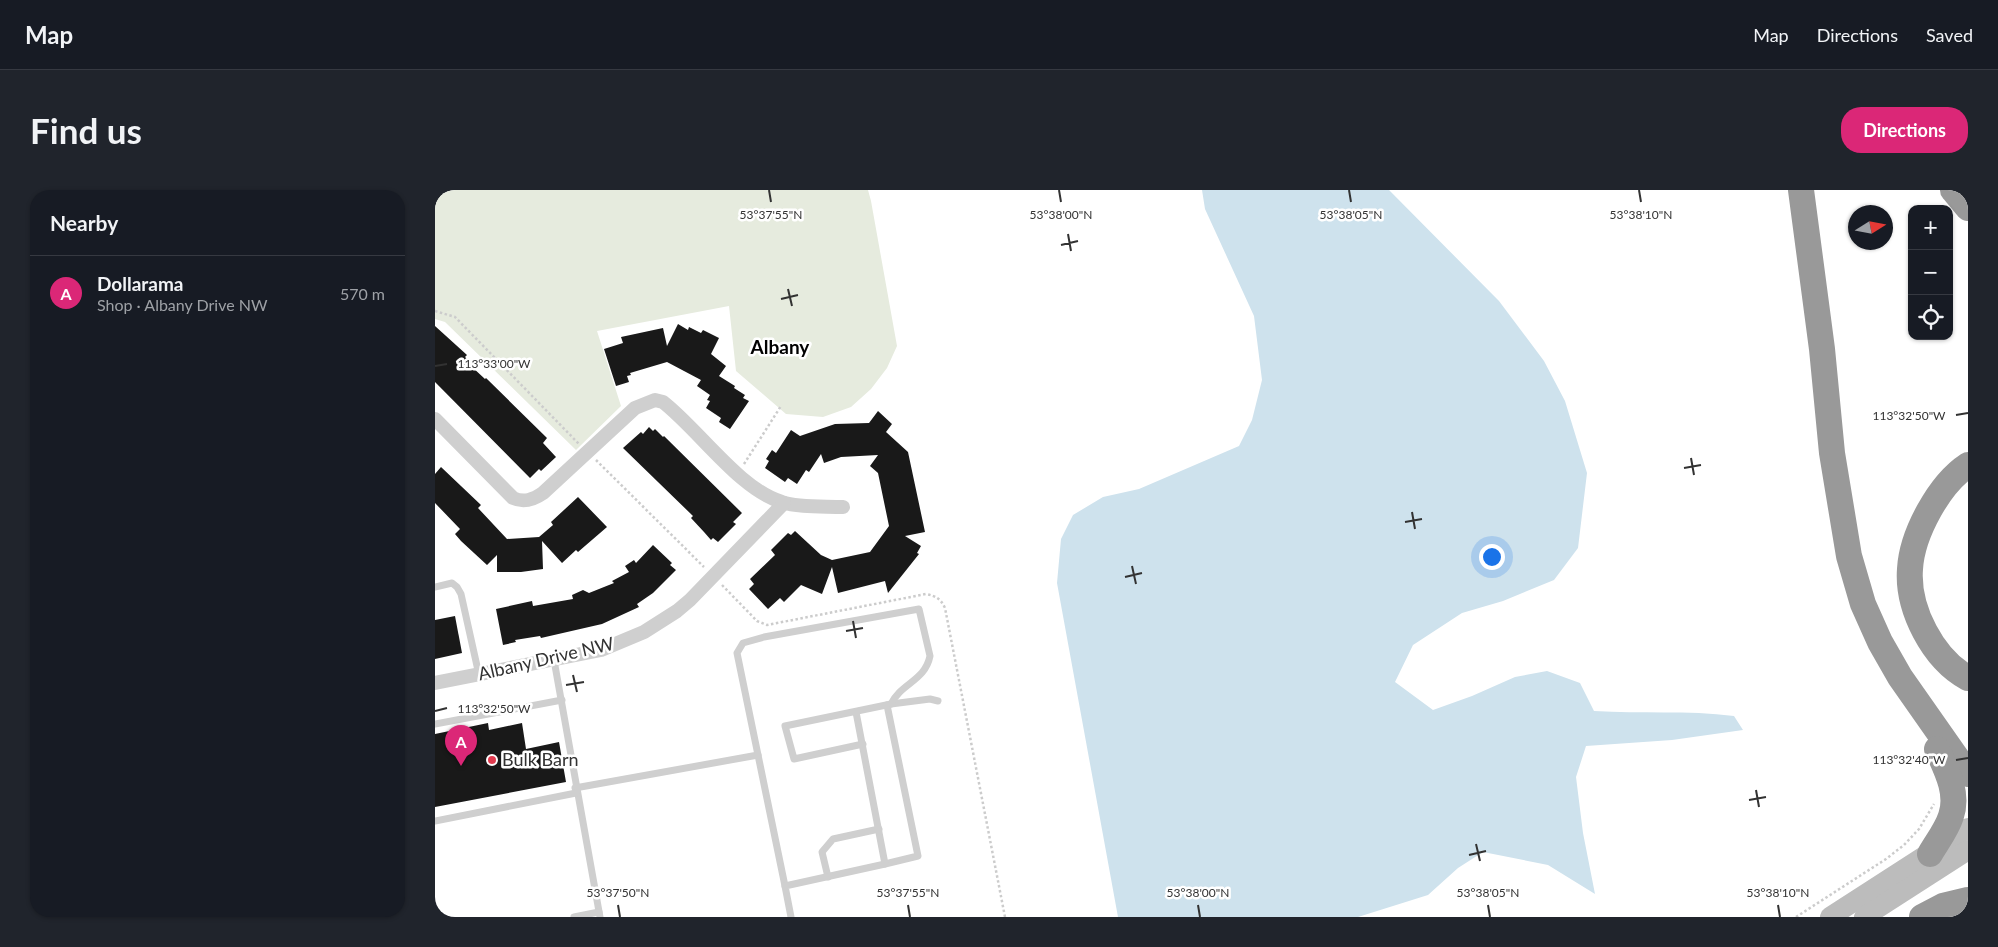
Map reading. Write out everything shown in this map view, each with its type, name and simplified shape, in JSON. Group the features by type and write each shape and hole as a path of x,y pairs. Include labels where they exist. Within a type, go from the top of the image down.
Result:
{"highway":[{"path":"1801,190 1822,349 1832,453 1849,556 1863,604 1880,642 1911,692 1968,774"},
{"path":"1953,190 1968,208"},
{"path":"1968,465 1946,484 1935,502 1915,544 1909,569 1911,593 1918,620 1935,648 1961,674 1968,678"},
{"path":"1911,692 1950,777 1953,803 1951,816 1930,854"},
{"path":"1922,917 1943,906 1968,900"}],"main road":[{"path":"1830,917 1968,828"},
{"path":"1864,917 1968,850"}],"street":[{"path":"435,419 507,492 520,501 529,501 537,498 635,408 655,400 663,402 671,408 738,474 765,495 784,503 843,507"},
{"name":"Albany Drive NW","path":"435,683 601,650 644,632 677,611 714,576 784,503"}],"lane":[{"path":"435,586 451,583 457,587 461,594 479,675"},
{"path":"791,917 737,653 743,643 764,637 919,609 930,656 928,663 922,674 901,690 889,704"},
{"path":"554,660 599,915 577,917"},
{"path":"863,744 794,759 785,726 889,704 930,699 939,701"},
{"path":"435,724 562,700"},
{"path":"785,886 918,856 889,704"},
{"path":"856,712 885,864"},
{"path":"435,821 576,790 758,755"},
{"path":"828,877 823,852 833,840 879,829"}],"path":[{"path":"435,311 455,317 757,621 767,625 926,594 934,595 941,600 945,608 1005,917"},
{"path":"738,474 781,406"},
{"path":"1796,917 1898,850 1919,829 1936,802 1953,803"}],"shaded area":[{"path":"435,190 868,190 897,346 887,368 871,389 851,407 823,417 786,414 736,371 729,306 597,331 621,406 576,450 445,322 435,319"}],"water":[{"path":"1202,190 1389,190 1499,301 1544,361 1565,401 1587,473 1578,548 1554,580 1503,601 1462,613 1413,645 1395,682 1433,710 1472,696 1515,677 1547,671 1580,683 1594,711 1699,713 1734,716 1743,730 1672,740 1586,746 1576,777 1583,833 1595,894 1548,865 1483,852 1458,868 1428,895 1358,917 1118,917 1057,583 1061,539 1073,515 1103,497 1139,489 1239,446 1252,420 1262,380 1254,316 1205,209"}],"building":[{"path":"678,324 688,330 689,327 701,333 703,330 719,338 711,354 726,366 719,376 735,386 734,388 745,395 743,398 749,401 730,429 719,422 721,418 706,408 710,401 707,400 710,395 697,386 701,380 667,362 630,373 631,375 627,376 629,382 616,386 604,349 623,343 621,337 663,328 667,346"},
{"path":"435,326 467,355 465,357 473,364 471,366 486,378 547,438 543,443 556,457 541,471 539,469 530,478 435,382"},
{"path":"878,411 892,424 886,432 908,452 925,532 905,536 921,546 917,553 919,554 888,593 885,581 838,593 832,567 822,594 801,585 784,602 780,598 768,609 749,589 754,584 750,579 775,555 771,550 788,533 791,535 795,531 821,555 832,560 870,552 889,526 878,473 870,466 878,455 841,457 824,463 821,454 809,472 806,470 797,484 788,478 785,482 765,468 769,461 766,459 772,450 776,453 791,430 800,436 835,424 869,423"},
{"path":"649,427 664,436 742,513 733,522 736,524 718,542 713,538 711,540 691,518 693,516 623,448 641,432 643,434"},
{"path":"441,467 481,505 478,508 507,539 539,537 553,525 551,522 578,497 607,527 562,563 542,541 543,569 521,572 497,572 497,555 487,565 455,534 460,529 435,503 435,474"},
{"path":"653,545 672,563 670,565 676,570 653,593 637,604 639,607 602,624 541,638 540,636 515,640 516,642 503,645 496,609 532,601 533,606 573,599 572,595 583,590 589,593 614,583 612,581 629,572 625,566 634,560 636,563"},
{"path":"455,616 462,653 435,659 435,620"},
{"path":"488,723 489,730 522,723 526,749 559,742 566,782 435,807 435,734"}],"place":[{"name":"Bulk Barn","path":"492,760"},
{"name":"Dollarama","path":"461,766"}],"district":[{"name":"Albany","path":"780,347"}]}
